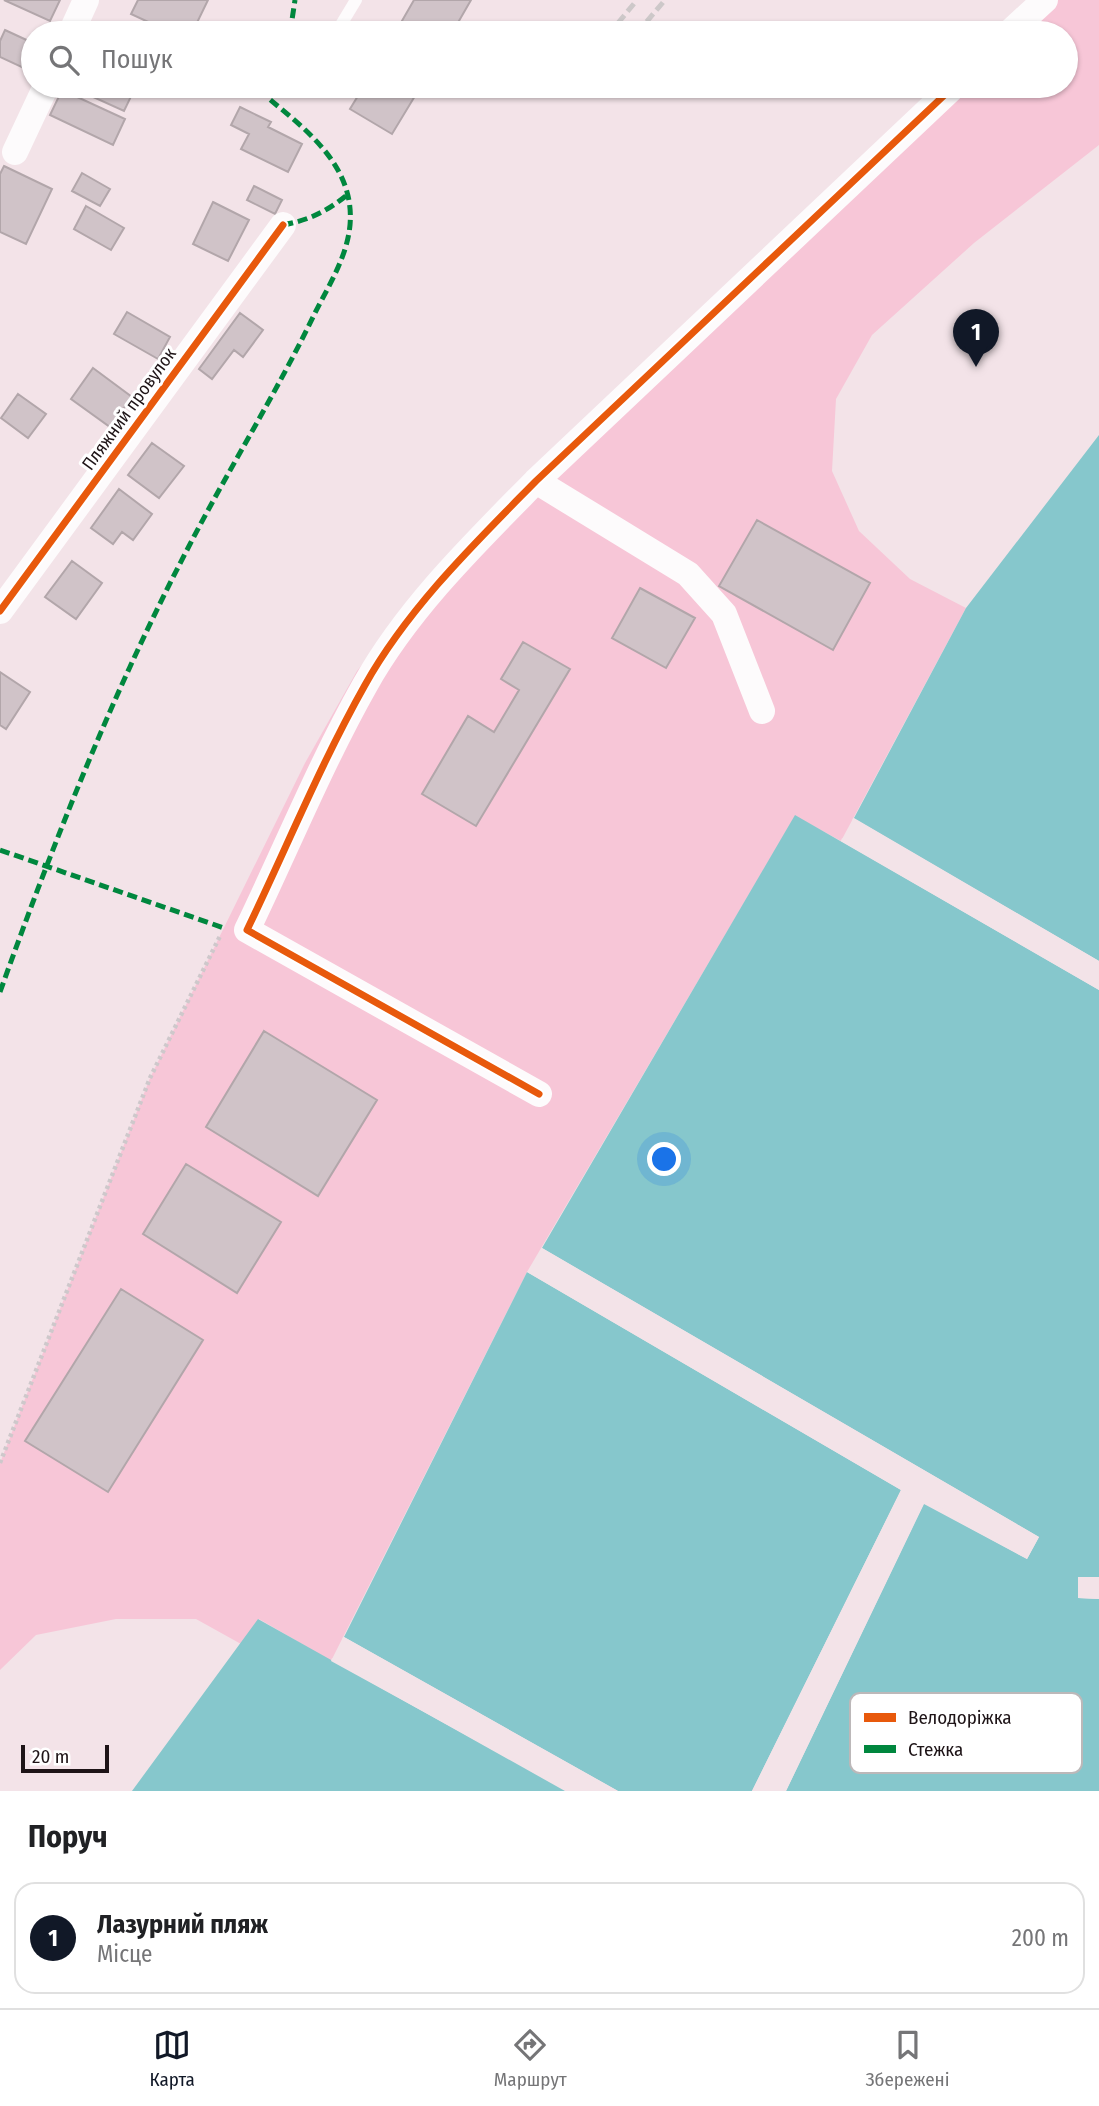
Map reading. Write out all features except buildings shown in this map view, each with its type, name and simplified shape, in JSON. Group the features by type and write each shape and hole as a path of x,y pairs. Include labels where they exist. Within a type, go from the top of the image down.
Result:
{"street":[{"path":"76,21 86,0"},
{"path":"1022,21 1045,0"},
{"path":"15,152 40,98"},
{"path":"539,1094 247,930 365,683 414,614 477,541 536,481 941,98"},
{"name":"Пляжний провулок","path":"0,611 283,225"},
{"path":"536,481 688,574 724,614 762,710"}],"lane":[{"path":"343,21 356,0"}],"path":[{"path":"0,1463 150,1078 224,928"}],"shaded area":[{"path":"1034,0 1099,0 1099,145 974,243 872,335 836,399 832,471 859,531 910,579 966,608 841,841 795,816 527,1272 331,1661 259,1619 241,1644 196,1619 116,1619 36,1635 0,1670 0,1463 150,1078 305,763 357,671 437,570 930,98 1078,98 1078,21 1012,21"}],"water":[{"path":"1099,435 1099,961 854,818 966,608"},
{"path":"795,815 1099,990 1099,1577 1078,1577 1078,1598 1099,1599 1099,1791 786,1791 924,1503 1027,1559 1039,1537 542,1248"},
{"path":"527,1272 901,1490 752,1791 618,1791 344,1637"},
{"path":"258,1619 565,1791 132,1791"}],"pier":[{"path":"853,818 1099,961 1099,964 852,821"},
{"path":"842,838 1099,986 1099,990 841,841"},
{"path":"542,1248 1039,1537 1027,1559 924,1504 786,1791 783,1791 921,1501 926,1500 1026,1555 1034,1538 540,1251"},
{"path":"529,1270 904,1489 756,1791 752,1791 901,1490 527,1272"},
{"path":"1078,1577 1099,1577 1099,1580 1081,1580 1081,1595 1099,1596 1099,1599 1078,1598"},
{"path":"343,1637 618,1791 611,1791 342,1640"},
{"path":"332,1658 566,1788 568,1791 331,1661"}],"railway":[{"path":"620,21 637,0"},
{"path":"647,21 665,0"}],"marked path":[{"path":"292,21 295,0"},
{"path":"0,992 63,823 134,658 203,520 300,343 337,270 345,248 350,225 350,204 337,168 313,137 268,98"},
{"path":"283,225 317,214 347,195"},
{"path":"0,850 224,928"}],"cycle path":[{"path":"539,1094 247,930 319,775 365,685 401,629 422,603 466,552 536,481 941,98"},
{"path":"0,611 283,225"}],"place":[{"name":"Лазурний пляж","path":"976,367"}]}
